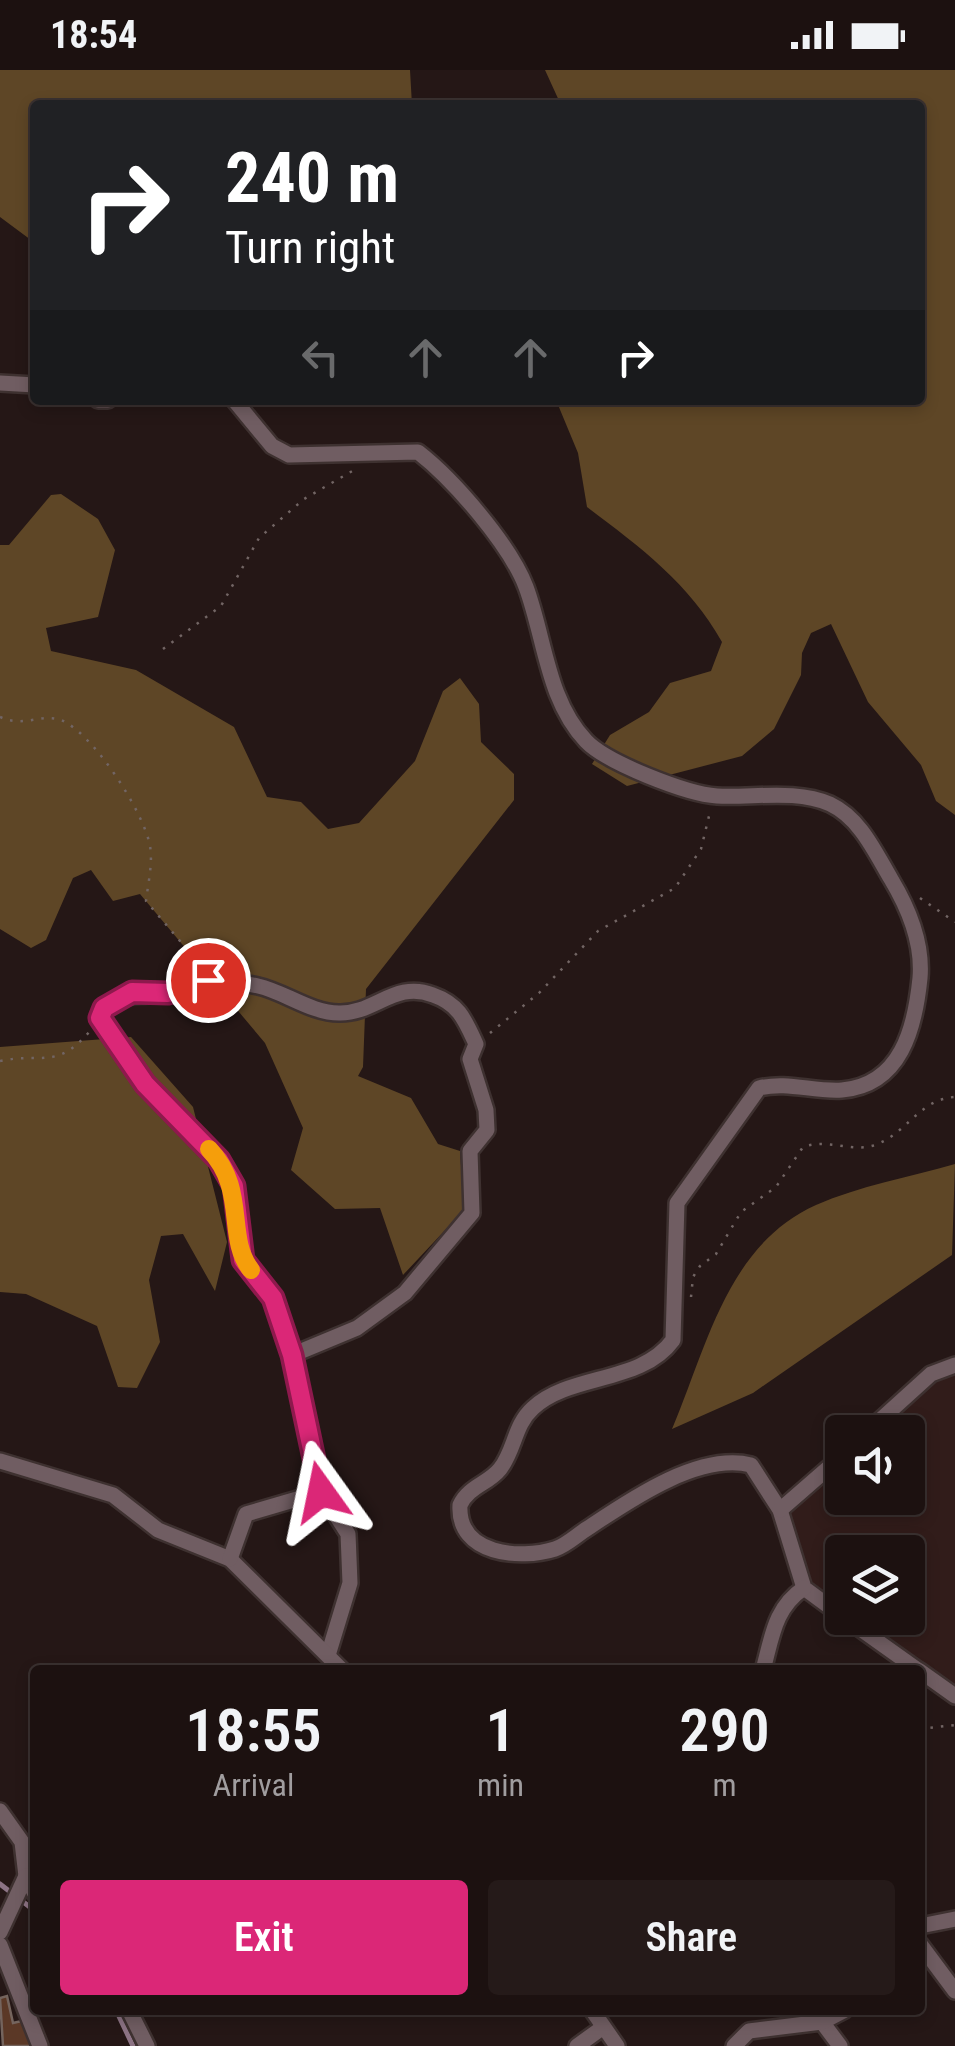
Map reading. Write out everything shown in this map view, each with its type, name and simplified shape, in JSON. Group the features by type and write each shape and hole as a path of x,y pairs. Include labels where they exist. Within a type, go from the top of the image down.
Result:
{"street":[{"path":"0,382 30,385"},
{"path":"238,405 272,446 289,455 418,452 432,463 497,540 526,586 562,704 588,742 613,761 714,796 785,796 833,805 864,832 900,893 922,955 909,1038 890,1070 866,1085 840,1090 778,1084 760,1088 677,1203 673,1340 663,1353 644,1363 534,1406 513,1436 506,1461 496,1475 464,1498 459,1516 471,1536 501,1554 558,1548 658,1488 732,1460 751,1465 780,1510 804,1588 825,1603"},
{"path":"292,1355 358,1328 405,1294 472,1214 470,1150 486,1130 486,1110 470,1059 476,1044 461,1010 432,994 401,989 365,1009 338,1014 260,986 202,982 168,993 132,992 104,1008 100,1018 145,1084 219,1160 234,1186 243,1260 273,1298 292,1355 321,1492 348,1534 350,1584 328,1652"},
{"path":"885,1415 930,1374 955,1364"},
{"path":"0,1460 113,1495 158,1530 230,1559 338,1665"},
{"path":"780,1510 825,1471"},
{"path":"230,1559 246,1514 321,1492"},
{"path":"763,1665 776,1619 790,1598 804,1588"},
{"path":"870,1635 911,1665"},
{"path":"925,1675 955,1696"},
{"path":"0,1810 29,1842 26,1876 0,1932"},
{"path":"26,1876 30,1884"},
{"path":"925,1925 955,1919"},
{"path":"0,1946 40,2046"},
{"path":"925,1951 955,1991"},
{"path":"132,2015 147,2046"},
{"path":"595,2015 618,2046"},
{"path":"734,2046 748,2031 822,2022 835,2015"},
{"path":"822,2022 840,2046"},
{"path":"577,2046 602,2028"}],"path":[{"path":"163,650 221,606 259,538 304,498 352,470"},
{"path":"0,718 18,724 54,718 66,722 81,733 113,773 150,846 146,901 180,940 202,982"},
{"path":"476,1044 539,993 598,931 674,888 701,849 714,796"},
{"path":"900,893 920,898 955,922"},
{"path":"0,1060 32,1062 64,1055 100,1018"},
{"path":"690,1299 692,1277 700,1266 716,1254 741,1212 776,1187 804,1147 818,1142 876,1144 907,1126 928,1102 955,1097"},
{"path":"925,1728 955,1725"}],"shaded area":[{"path":"0,70 410,70 412,100 30,100 30,239 0,217"},
{"path":"545,70 955,70 955,815 936,801 921,765 868,702 831,624 811,633 802,653 801,675 774,729 742,756 627,786 592,764 610,735 649,712 670,683 711,671 722,642 679,584 587,507 578,453 558,405 925,405 925,100 559,100"},
{"path":"61,494 98,519 115,550 98,617 46,628 51,651 136,670 234,727 267,797 301,802 328,829 359,823 415,761 443,691 460,678 479,704 481,742 514,774 514,800 366,989 363,1067 358,1076 411,1098 438,1144 460,1151 464,1210 403,1275 380,1208 335,1209 291,1170 303,1128 265,1043 140,894 113,901 91,870 73,878 46,940 31,948 0,929 0,545 9,545 51,495"},
{"path":"131,1037 193,1107 227,1242 215,1291 183,1234 161,1236 149,1280 160,1342 137,1388 118,1387 97,1326 26,1294 0,1292 0,1047"},
{"path":"955,1164 952,1255 753,1393 672,1429 724,1301 761,1245 786,1223 832,1198"},
{"path":"955,1371 955,1690 879,1635 925,1635 925,1535 825,1535 825,1595 812,1585 787,1515 825,1480 825,1515 925,1515 925,1415 894,1415 926,1386"}],"building":[{"path":"7,1996 13,2023 26,2020 32,2046 3,2046 0,1998"}],"waterway":[{"path":"0,1884 30,1907"},
{"path":"118,2015 133,2046"}],"slow traffic":[{"path":"209,1149 234,1186 243,1260 251,1270"}],"route":[{"path":"208,980 168,993 132,992 104,1008 100,1018 145,1084 219,1160 234,1186 243,1260 273,1298 292,1355 321,1492"}]}
